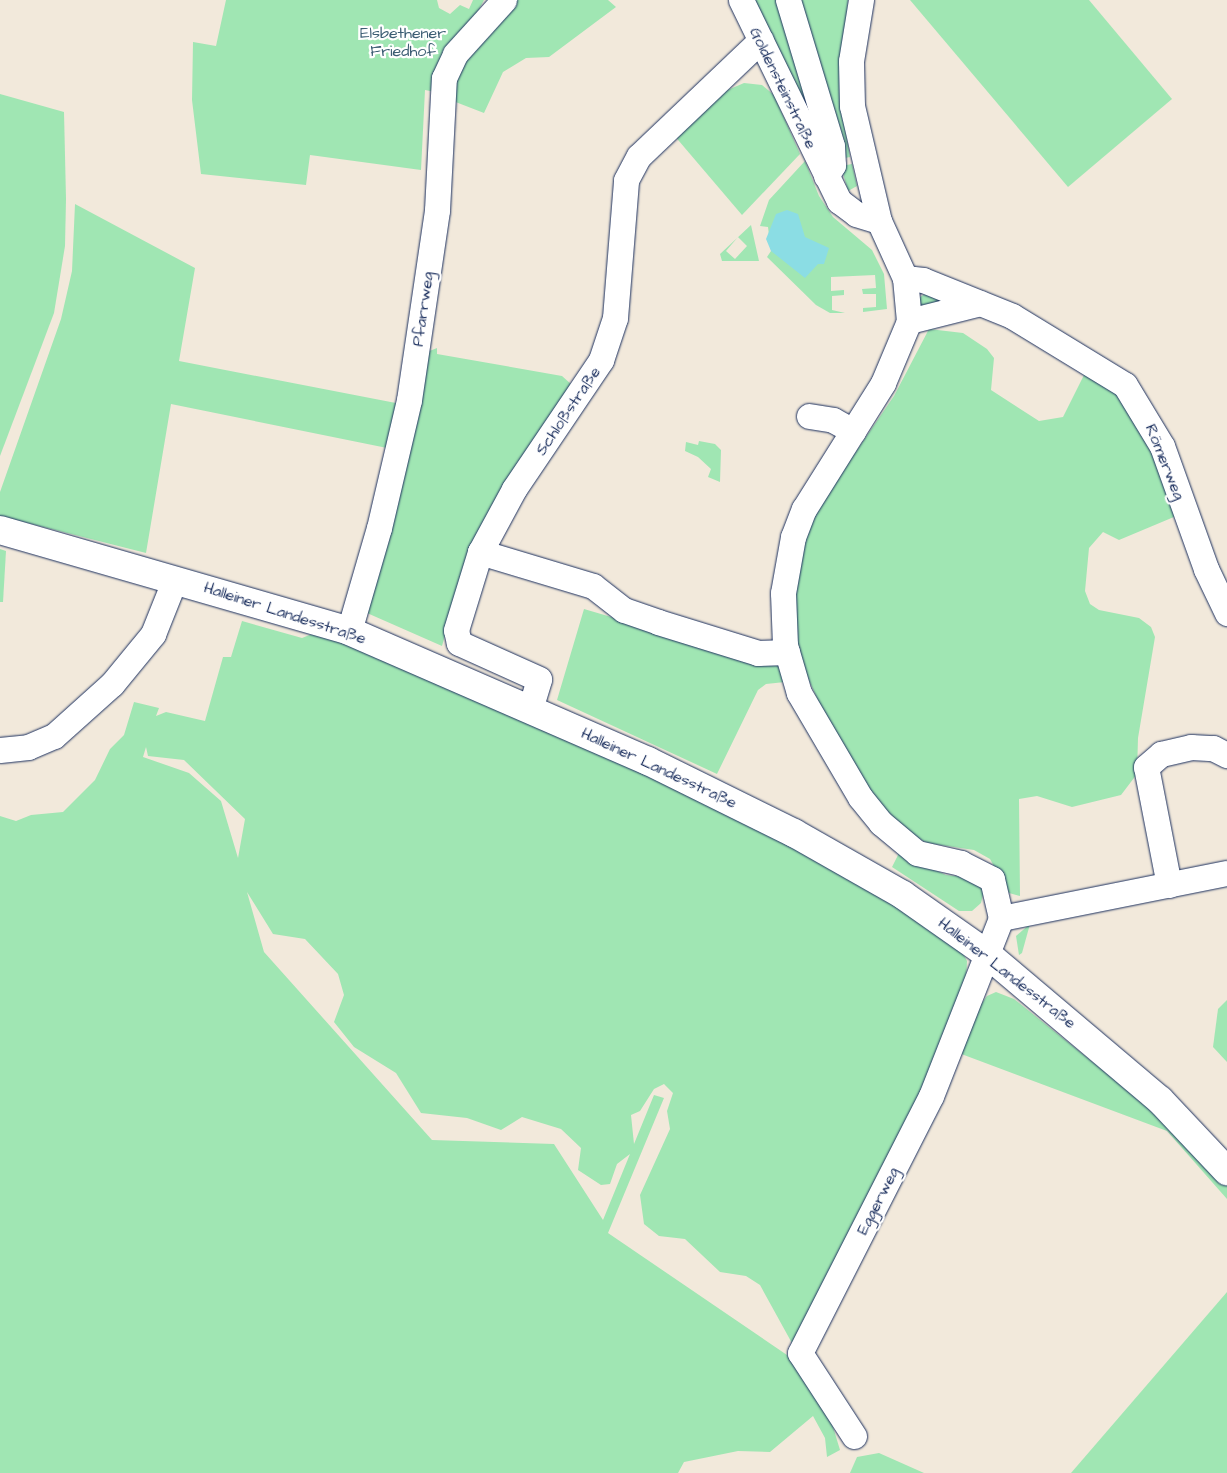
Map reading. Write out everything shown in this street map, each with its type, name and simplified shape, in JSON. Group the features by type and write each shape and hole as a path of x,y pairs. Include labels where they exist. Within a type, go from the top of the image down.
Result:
{"main road":[{"name":"Halleiner Landesstraße","path":"0,530 175,579 349,631 648,760 794,833 902,895 987,954 1160,1100 1227,1171"}],"street":[{"name":"Pfarrweg","path":"349,631 379,528 409,400 437,210 444,78 455,54 504,0"},
{"name":"Goldensteinstraße","path":"740,0 839,201 856,214 879,221"},
{"name":"Goldensteinstraße","path":"788,0 832,146 833,164 826,176"},
{"path":"861,0 851,61 852,106 879,221 904,278 909,321 883,383 853,431 801,497 776,564 782,619 787,652 799,693 860,797 881,823 917,853 961,863 992,880 1002,918 987,954"},
{"name":"Schloßstraße","path":"530,709 539,679 459,643 456,630 480,552 514,489 552,448 595,374 610,336 626,180 639,156 761,40"},
{"path":"719,81 775,68"},
{"name":"Römerweg","path":"904,278 923,280 980,303 1050,339 1126,385 1136,398 1162,446 1206,570 1227,613"},
{"path":"909,321 980,303"},
{"path":"809,416 833,420 853,431"},
{"path":"480,552 593,586 624,610 658,622 758,653 787,652"},
{"path":"0,750 28,746 54,736 106,690 153,634 175,579"},
{"path":"1169,885 1146,767 1161,754 1191,746 1213,748 1227,755"},
{"path":"1002,918 1227,873"},
{"name":"Eggerweg","path":"854,1436 800,1353 925,1110 987,954"}],"green space":[{"name":"Elsbethener Friedhof","path":"226,0 437,0 439,8 450,14 460,5 469,9 473,0 484,0 435,92 425,90 421,170 310,155 306,185 201,174 192,100 193,42 216,46"},
{"path":"510,0 608,0 616,7 549,57 526,58 503,72 484,113 453,101 450,78"},
{"path":"751,0 782,0 829,152"},
{"path":"793,0 848,0 840,95 850,157 840,159"},
{"path":"910,0 1089,0 1172,99 1068,187"},
{"path":"744,83 762,85 774,95 800,154 742,215 673,134 723,92"},
{"path":"0,94 64,112 66,199 65,246 54,313 0,456"},
{"path":"805,161 819,196 833,217 872,250 884,274 887,309 863,312 863,308 876,307 876,294 863,294 862,289 876,288 875,275 831,277 831,291 844,290 844,295 832,296 832,310 845,313 830,313 816,305 767,257 771,251 768,227 760,226 769,200"},
{"path":"852,164 857,186 848,191 841,166"},
{"path":"75,204 195,268 179,361 401,404 392,449 171,404 146,553 0,516 0,492 61,319 72,271"},
{"path":"751,225 759,261 722,261 720,254 737,238 726,251 735,259 747,246 738,237"},
{"path":"926,293 952,299 920,306 919,298"},
{"path":"929,329 963,333 987,349 994,358 991,390 1039,421 1063,417 1087,369 1126,395 1181,514 1119,540 1103,532 1089,548 1085,591 1090,604 1099,610 1139,618 1151,627 1155,637 1138,738 1137,774 1121,795 1072,807 1037,796 1019,799 1020,896 1009,893 990,859 974,850 927,843 901,829 877,803 826,718 803,667 796,638 795,583 807,531 818,507 894,396"},
{"path":"437,348 437,354 562,376 571,384 454,603 442,646 367,613 427,352"},
{"path":"699,441 715,444 721,450 720,482 708,477 711,469 698,457 685,451 686,442 698,445"},
{"path":"0,549 6,551 3,602 0,602"},
{"path":"584,609 781,667 785,682 766,684 758,690 717,774 557,700"},
{"path":"242,621 302,638 312,634 378,654 612,755 854,876 960,948 967,961 966,981 919,1102 793,1345 760,1285 746,1276 720,1272 685,1239 659,1236 644,1224 640,1195 670,1129 667,1111 673,1093 664,1084 654,1089 640,1111 631,1115 634,1144 654,1095 664,1098 608,1233 787,1355 830,1417 840,1450 827,1457 825,1438 813,1416 770,1452 738,1451 684,1462 678,1473 0,1473 0,816 16,821 31,815 63,812 95,780 110,749 124,735 134,702 159,708 156,716 166,712 205,721 223,657 231,657","holes":["146,747 148,756 184,760 245,819 238,858 221,801 189,773 143,757","247,892 273,934 305,939 338,974 344,995 334,1022 354,1047 396,1073 421,1113 467,1118 501,1130 522,1117 561,1129 581,1148 578,1170 601,1185 610,1184 617,1164 630,1154 603,1220 554,1144 432,1140 264,952"]},
{"path":"899,853 946,875 975,878 984,891 981,903 972,911 959,911 892,867"},
{"path":"1030,924 1022,953 1019,955 1016,936"},
{"path":"996,992 1014,999 1165,1120 1227,1186 1227,1199 1167,1131 956,1052 974,1014 987,996"},
{"path":"1227,1000 1227,1062 1213,1047 1218,1009"},
{"path":"1227,1292 1227,1473 1071,1473"},
{"path":"879,1453 924,1473 850,1473 857,1457"}],"water":[{"path":"787,210 798,214 805,237 829,248 824,264 818,264 805,278 771,251 766,239 776,214"}]}
